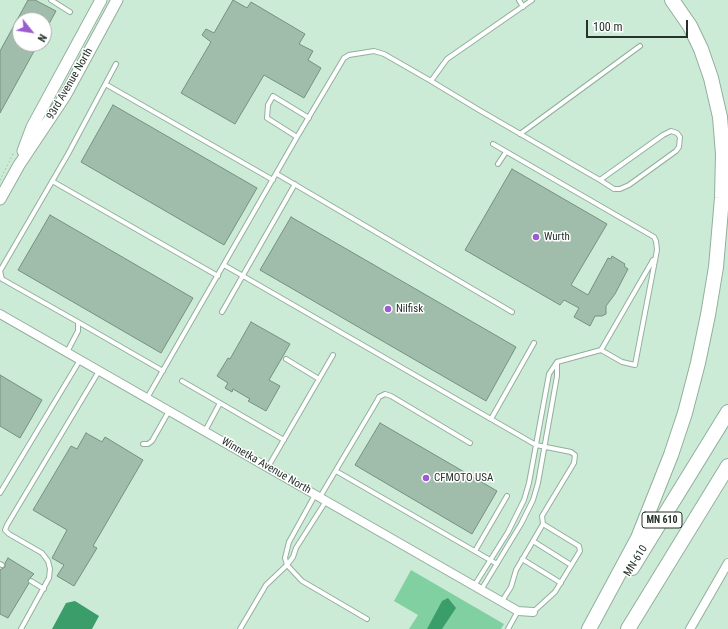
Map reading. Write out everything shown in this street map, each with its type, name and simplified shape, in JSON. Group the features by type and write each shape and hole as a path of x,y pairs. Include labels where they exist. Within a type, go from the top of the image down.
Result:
{"highway":[{"path":"590,629 630,555 652,504 692,351 703,296 710,242 715,171 714,142 704,59 690,26 672,0"},
{"name":"MN-610","path":"595,629 728,412"},
{"name":"MN 610","path":"628,629 728,466"},
{"path":"656,583 683,548 728,483"}],"street":[{"name":"93rd Avenue North","path":"19,165 32,127 100,0"},
{"name":"93rd Avenue North","path":"0,198 19,165 65,96 114,1"},
{"name":"Winnetka Avenue North","path":"0,314 518,611 533,612"},
{"path":"690,629 728,563"}],"lane":[{"path":"51,0 70,12"},
{"path":"519,0 523,7"},
{"path":"431,81 447,59 532,0"},
{"path":"520,134 640,46"},
{"path":"147,398 297,137 344,58 349,55 374,51 384,54 614,189 620,189 629,185 676,151 679,147 680,137 671,131 663,135 600,180"},
{"path":"116,64 108,77 107,85 0,271 2,279 162,371"},
{"path":"107,85 273,180"},
{"path":"297,137 267,118 268,105 273,96 309,118"},
{"path":"493,144 654,237 656,241 656,257 635,365 622,362 601,350"},
{"path":"498,164 506,152"},
{"path":"277,174 512,312"},
{"path":"52,181 218,276"},
{"path":"222,312 295,184"},
{"path":"478,588 490,560 517,515 524,500 549,374 557,362 601,350 656,257"},
{"path":"224,265 536,445 571,452 575,455 576,459 542,516 543,524 516,570 511,587 502,601"},
{"path":"67,352 78,331 78,322"},
{"path":"491,419 534,343"},
{"path":"268,468 333,355"},
{"path":"0,493 80,360"},
{"path":"286,360 319,379"},
{"path":"478,588 497,564 530,506 538,483 557,376 557,362"},
{"path":"21,629 44,589 49,578 50,569 48,561 42,553 5,530 99,371"},
{"path":"182,382 284,440"},
{"path":"247,629 241,627 266,585 287,565 310,528 321,498 379,397 385,394 391,396 470,442"},
{"path":"205,431 220,404"},
{"path":"143,444 148,444 152,441 169,411"},
{"path":"336,471 497,564"},
{"path":"475,551 507,496"},
{"path":"321,498 300,523 286,551 285,558 287,565 302,581 367,619"},
{"path":"300,523 310,528"},
{"path":"533,612 551,596 561,583 580,548 543,524"},
{"path":"533,541 571,565"},
{"path":"522,559 561,583"},
{"path":"31,581 44,589"},
{"path":"508,629 518,611"}],"shaded area":[{"path":"411,570 504,624 501,629 409,629 418,615 394,601"},
{"path":"448,598 456,608 442,629 427,629 442,601"},
{"path":"75,601 99,616 92,629 52,629 66,603"}],"building":[{"path":"28,0 35,0 56,11 52,18 52,12 21,12"},
{"path":"233,0 247,8 251,2 305,34 299,44 313,51 308,60 321,68 304,98 264,75 235,124 181,93 211,42 202,35 206,29 214,33"},
{"path":"12,29 12,52 34,52 0,113 0,51"},
{"path":"113,105 257,188 224,245 81,162"},
{"name":"Wurth","path":"512,169 607,224 571,285 588,295 608,258 611,259 612,256 625,264 624,266 628,269 615,294 606,306 606,314 602,316 595,316 590,326 574,317 579,308 564,300 560,305 465,250"},
{"path":"50,215 193,298 161,353 18,270"},
{"name":"Nilfisk","path":"291,217 516,347 486,401 260,270"},
{"path":"251,322 290,344 269,380 280,386 266,411 248,401 250,399 233,389 232,392 225,388 228,383 217,376 228,358 230,359"},
{"path":"0,375 42,400 20,438 0,426"},
{"name":"CFMOTO USA","path":"380,423 497,491 472,534 355,465"},
{"path":"86,433 102,442 105,437 143,460 93,546 97,548 74,586 57,576 64,565 52,558 67,530 33,510 71,446 77,449"},
{"path":"8,558 34,574 28,580 29,583 8,618 0,614 0,570 5,567 5,563"}],"place":[{"name":"Wurth","path":"536,237"},
{"name":"Nilfisk","path":"388,309"},
{"name":"CFMOTO USA","path":"426,478"}]}
